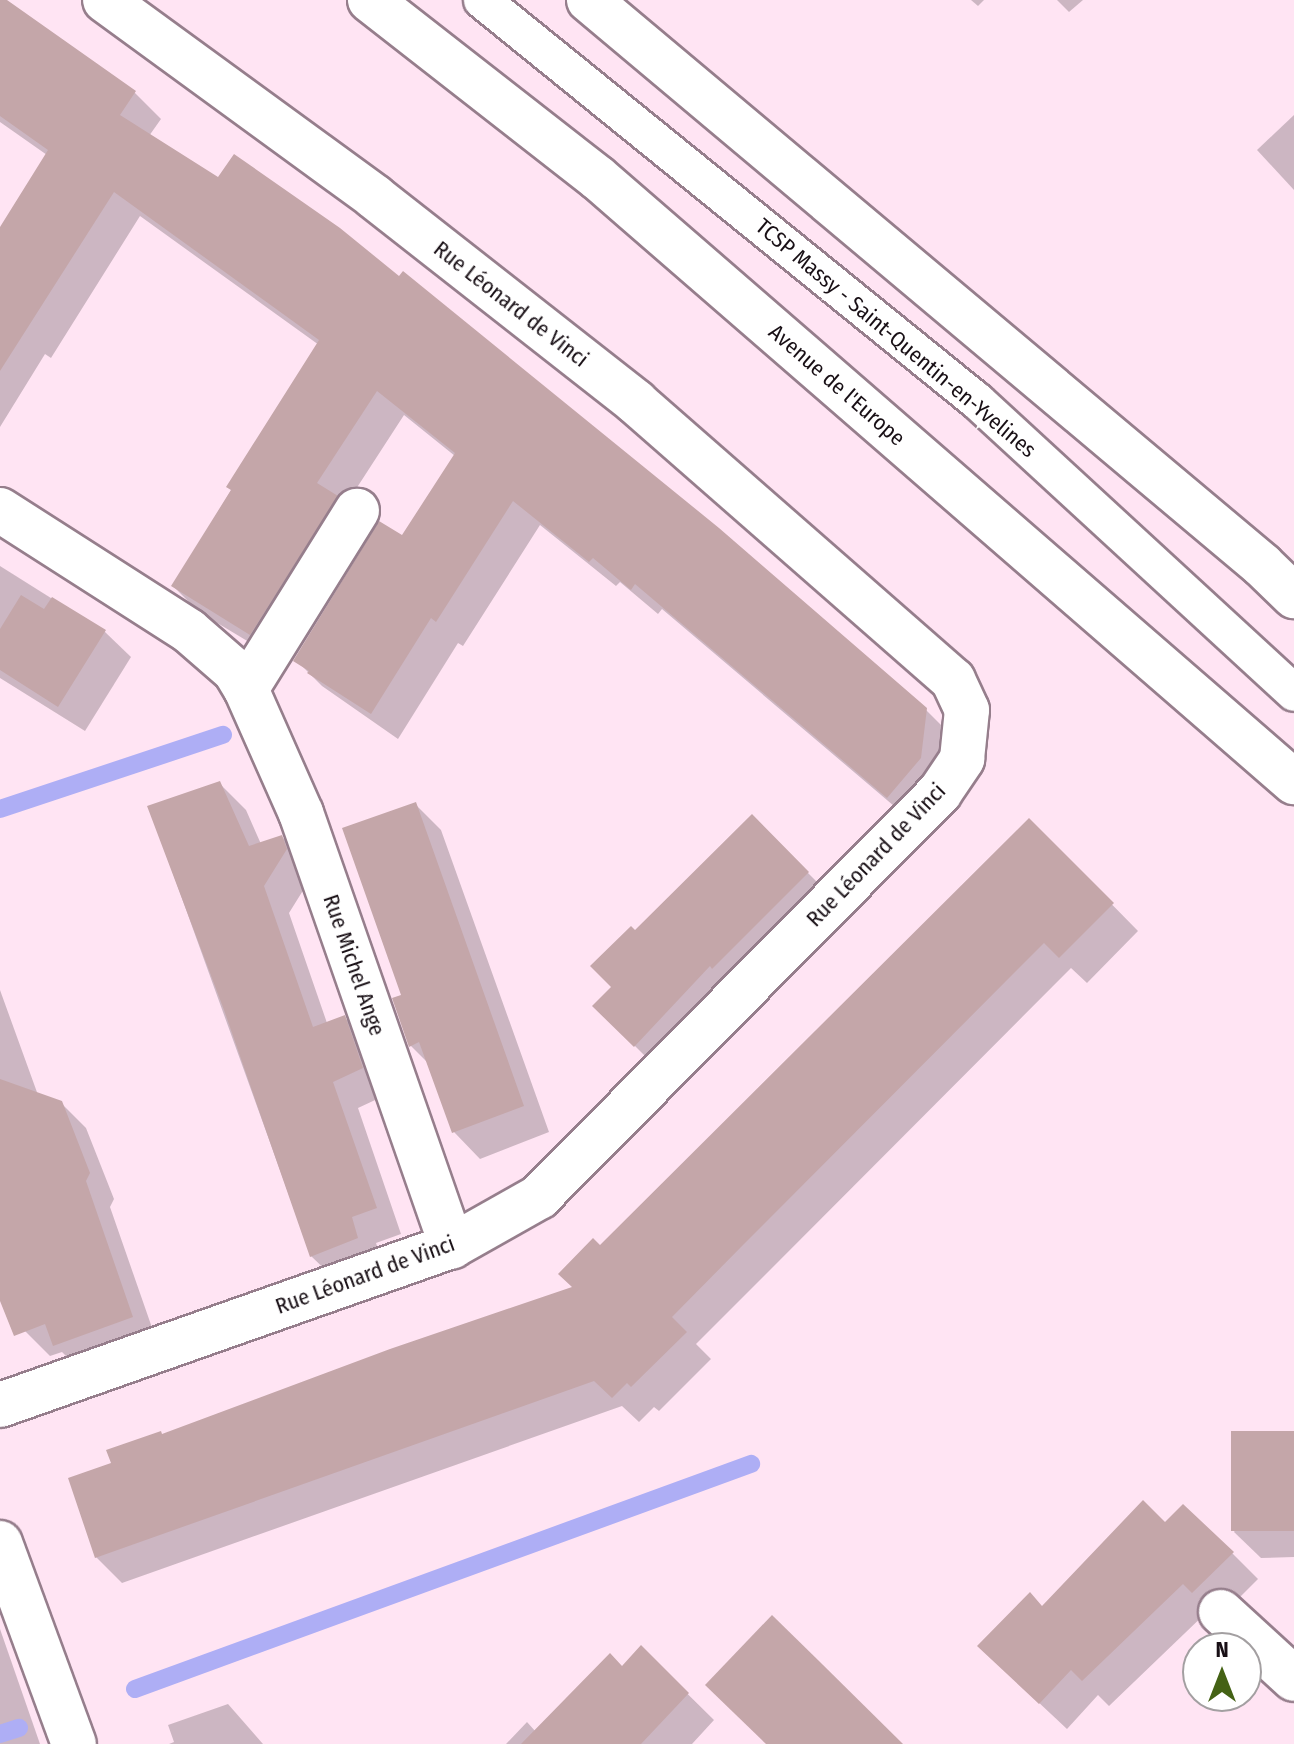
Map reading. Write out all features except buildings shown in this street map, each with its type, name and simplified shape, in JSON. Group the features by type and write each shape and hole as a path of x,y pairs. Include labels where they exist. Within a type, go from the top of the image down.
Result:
{"street":[{"name":"Rue Léonard de Vinci","path":"0,1405 452,1246 539,1197 940,792 962,759 967,710 953,680 636,402 375,197 105,0"},
{"name":"Avenue de l'Europe","path":"370,0 598,178 1294,782"},
{"path":"589,0 1250,554 1294,596"},
{"name":"Rue Michel Ange","path":"0,510 189,631 235,671 301,813 452,1246"},
{"path":"246,689 357,511"},
{"path":"0,1543 74,1744"},
{"path":"1221,1612 1294,1679"}],"lane":[{"name":"TCSP Massy - Saint-Quentin-en-Yvelines","path":"482,0 977,401 1294,693"}],"waterway":[{"path":"0,809 223,735"},
{"path":"135,1689 751,1464"},
{"path":"0,1734 19,1728"}]}
